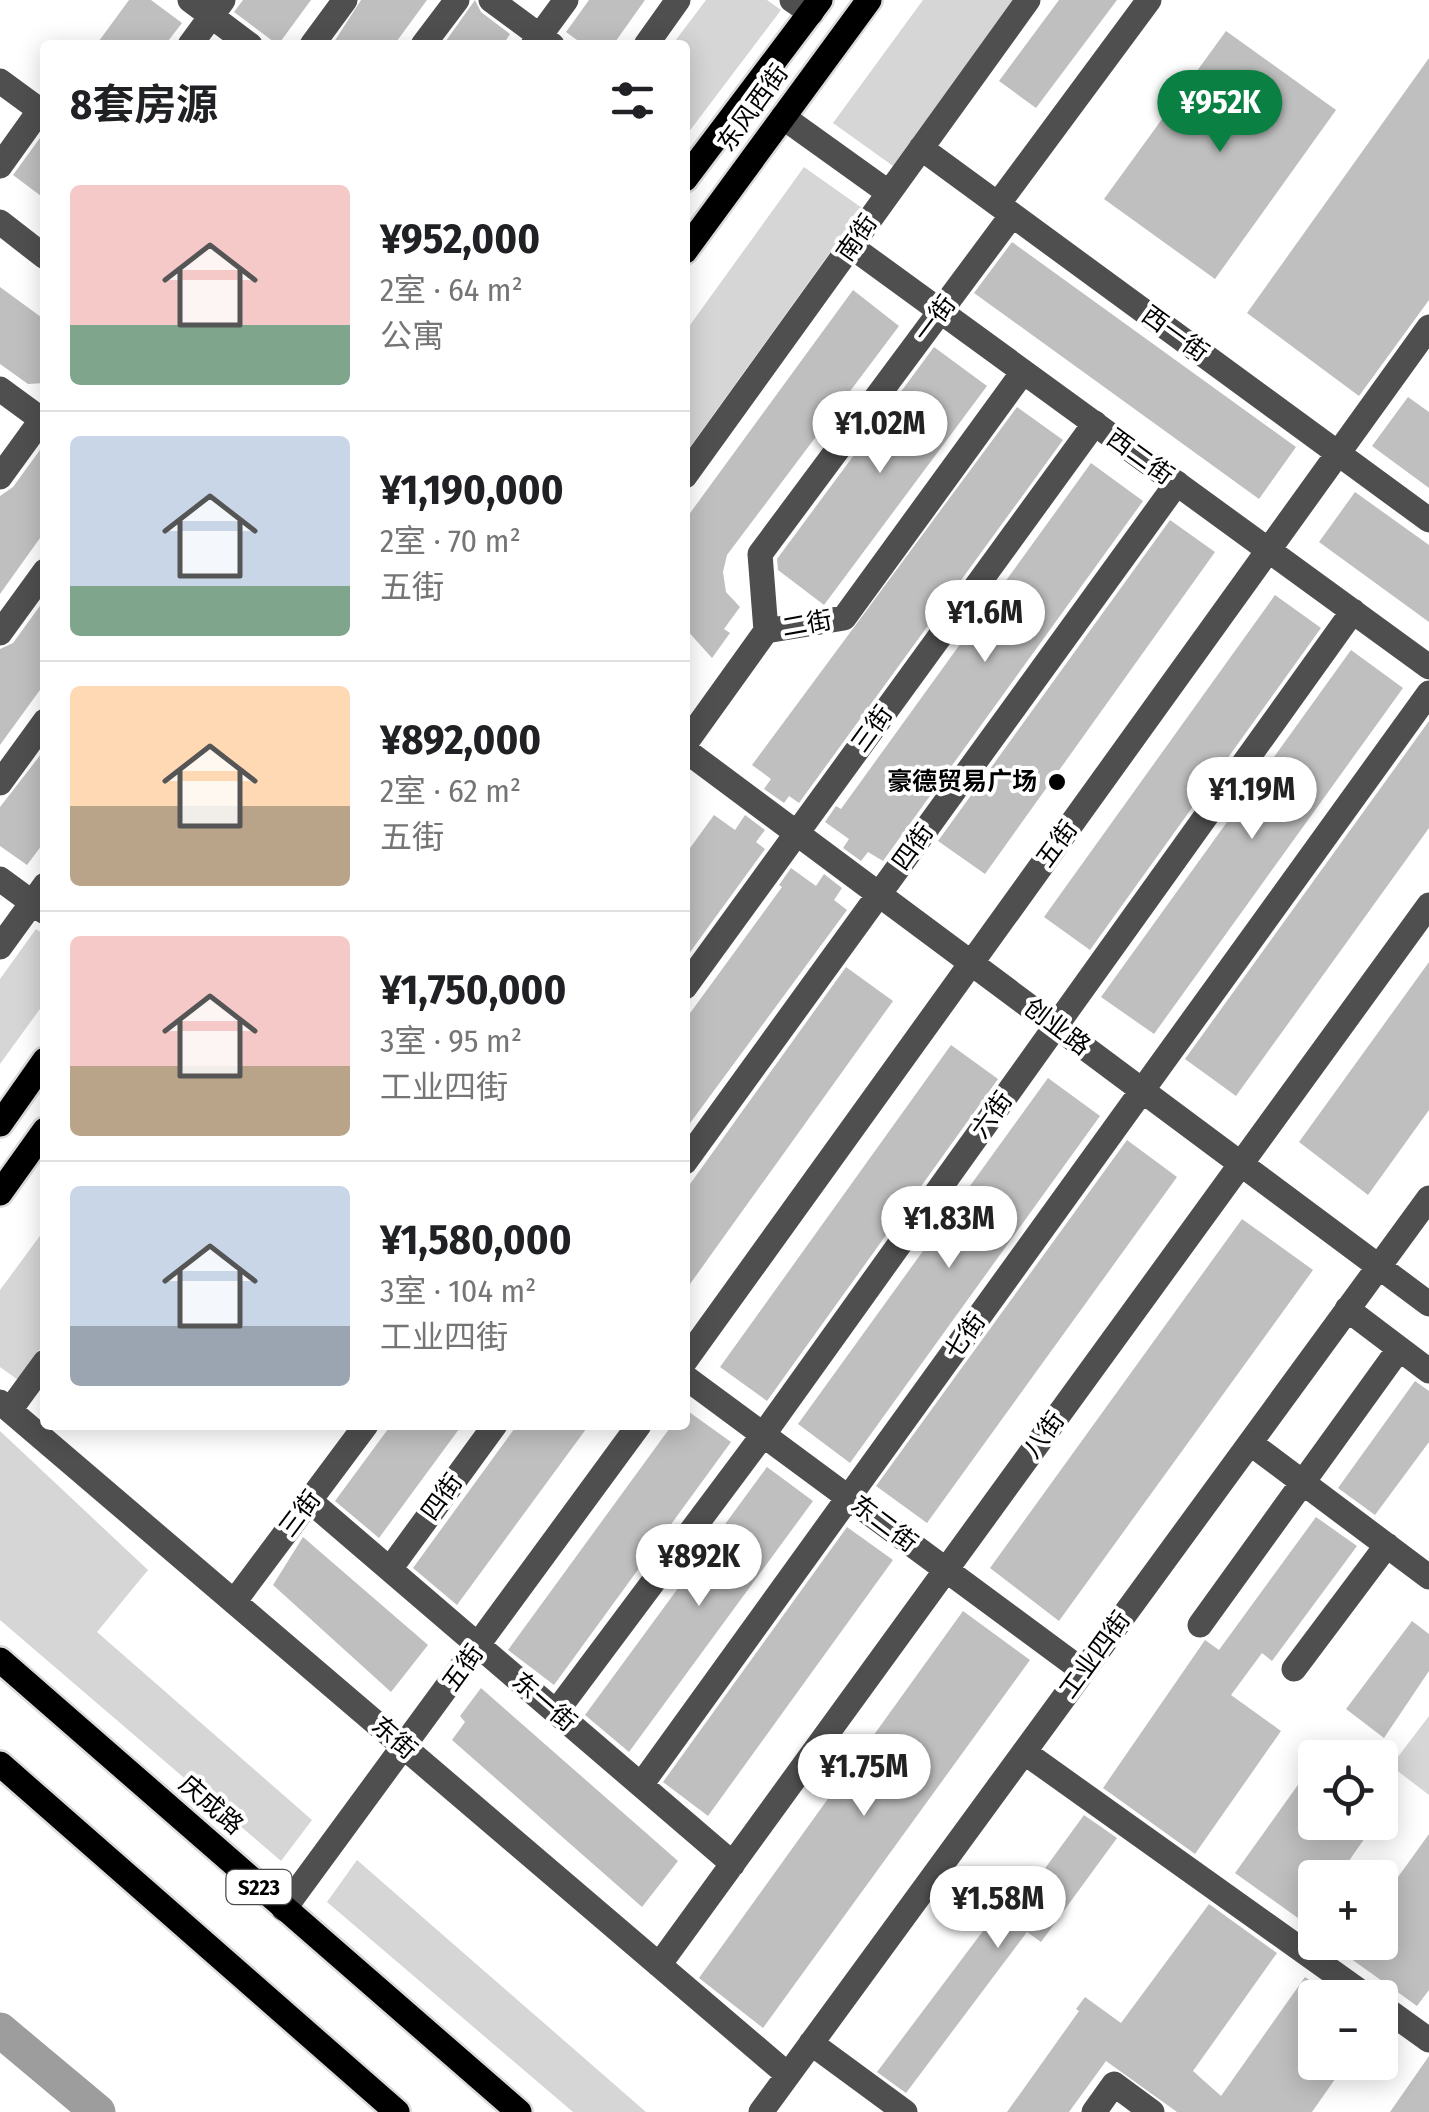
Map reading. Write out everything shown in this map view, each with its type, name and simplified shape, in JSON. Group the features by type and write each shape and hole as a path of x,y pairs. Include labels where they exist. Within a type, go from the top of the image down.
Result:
{"main road":[{"name":"东风西街","path":"690,245 869,0"},
{"name":"东风西街","path":"690,172 808,4"},
{"path":"0,1124 40,1067"},
{"path":"0,1193 40,1137"},
{"name":"庆成路","path":"0,1660 519,2112"},
{"path":"0,1764 397,2112"}],"street":[{"path":"190,0 218,8 246,40"},
{"path":"316,40 345,0"},
{"path":"427,40 456,0"},
{"path":"491,0 539,40"},
{"path":"542,40 566,0"},
{"path":"650,40 678,0"},
{"name":"南街","path":"690,469 1028,0"},
{"name":"一街","path":"766,631 760,554 940,312 1149,0"},
{"path":"194,40 218,8"},
{"path":"0,81 40,110"},
{"path":"0,166 40,116"},
{"path":"783,117 888,193"},
{"name":"西一街","path":"921,148 1429,520"},
{"path":"0,222 40,252"},
{"name":"西二街","path":"852,247 1429,667"},
{"name":"五街","path":"690,1354 1429,327"},
{"name":"二街","path":"766,631 844,618 1023,372"},
{"path":"0,390 40,416"},
{"path":"0,477 40,424"},
{"name":"三街","path":"690,979 1095,424"},
{"name":"四街","path":"690,1155 1176,483"},
{"path":"0,633 40,578"},
{"name":"六街","path":"556,1712 763,1435 1352,611"},
{"path":"690,731 766,631"},
{"name":"七街","path":"642,1786 1429,693"},
{"path":"0,783 40,728"},
{"name":"创业路","path":"690,736 797,833 1429,1304"},
{"path":"0,880 40,900"},
{"path":"0,947 40,901"},
{"name":"八街","path":"659,1965 1429,905"},
{"name":"工业四街","path":"761,2112 1429,1198"},
{"path":"1347,1309 1429,1371"},
{"path":"1200,1624 1399,1349"},
{"path":"5,1406 40,1368"},
{"name":"东二街","path":"690,1381 1083,1672"},
{"name":"东街","path":"5,1406 788,2075"},
{"name":"三街","path":"234,1602 362,1430"},
{"name":"四街","path":"390,1569 491,1430"},
{"name":"五街","path":"284,1908 635,1430"},
{"path":"1250,1443 1429,1577"},
{"name":"东一街","path":"310,1501 733,1864"},
{"path":"1294,1669 1387,1545"},
{"path":"1024,1752 1344,1980"},
{"path":"1398,2018 1429,2040"},
{"path":"811,2043 905,2112"},
{"path":"1094,2112 1114,2084 1152,2112"}],"shaded area":[{"path":"706,0 767,0 781,10 690,130 690,40 676,40"},
{"path":"923,0 1013,0 893,166 833,123"},
{"path":"804,167 862,208 690,447 690,325"},
{"path":"36,929 40,932 40,1009 0,1064 0,979"},
{"path":"40,1236 40,1349 18,1380 0,1367 0,1290"},
{"path":"0,1431 148,1570 97,1632 312,1820 281,1861 0,1620"},
{"path":"1429,1716 1429,1795 1398,1771 1398,1757"},
{"path":"357,1860 646,2112 573,2112 327,1902"}],"building":[{"path":"129,0 151,0 182,23 169,40 100,40"},
{"path":"243,0 311,0 282,40 271,40 234,12"},
{"path":"361,0 427,0 398,40 335,40"},
{"path":"475,0 481,12 510,34 506,40 447,40"},
{"path":"589,0 645,0 617,40 577,40 566,32"},
{"path":"1059,0 1117,0 1036,108 999,81"},
{"path":"1226,31 1336,110 1215,279 1104,199"},
{"path":"1429,58 1429,300 1359,396 1247,313"},
{"path":"40,138 40,195 13,175"},
{"path":"1012,242 1296,447 1259,499 974,293"},
{"path":"0,287 40,316 40,383 28,384 0,364"},
{"path":"853,290 899,326 727,555 723,572 726,592 740,607 724,629 730,633 712,658 690,634 690,513"},
{"path":"934,347 987,386 824,605 778,570 777,559"},
{"path":"1408,397 1429,412 1429,488 1372,446"},
{"path":"1017,407 1063,440 799,803 789,796 784,803 764,789 771,779 752,765"},
{"path":"40,450 40,538 0,594 0,496 13,487"},
{"path":"1091,463 1143,501 883,861 868,852 861,861 843,848 849,839 825,822 836,806 841,809"},
{"path":"1355,492 1429,545 1429,622 1319,542"},
{"path":"1170,520 1215,552 985,874 938,841"},
{"path":"1275,595 1321,628 1090,950 1044,917"},
{"path":"40,606 40,690 0,745 0,649 13,643"},
{"path":"1351,650 1403,688 1154,1034 1101,997"},
{"path":"1429,721 1429,828 1236,1096 1185,1059"},
{"path":"40,755 40,848 27,865 0,846 0,807"},
{"path":"714,815 735,830 745,815 765,830 756,842 765,849 690,952 690,848"},
{"path":"791,868 816,886 824,874 842,888 834,900 847,910 690,1123 690,1013 782,887 779,885"},
{"path":"1429,962 1429,1110 1368,1195 1299,1142"},
{"path":"846,967 893,1001 690,1284 690,1184"},
{"path":"951,1045 998,1079 767,1401 720,1367"},
{"path":"1048,1078 1100,1116 850,1463 798,1424"},
{"path":"1127,1140 1177,1177 927,1523 876,1486"},
{"path":"1242,1219 1313,1270 1059,1621 990,1568"},
{"path":"1415,1381 1429,1391 1429,1442 1375,1515 1338,1488"},
{"path":"690,1413 731,1442 554,1685 508,1650 668,1430 690,1430"},
{"path":"387,1430 458,1430 379,1538 335,1501"},
{"path":"513,1430 585,1430 457,1605 413,1568"},
{"path":"767,1467 813,1501 629,1752 585,1715"},
{"path":"1316,1517 1357,1546 1272,1661 1262,1653 1231,1695 1281,1731 1195,1854 1103,1788 1205,1640 1219,1650"},
{"path":"847,1527 893,1560 708,1816 663,1782"},
{"path":"303,1537 428,1645 391,1692 273,1585"},
{"path":"963,1611 1030,1660 763,2028 699,1978"},
{"path":"1412,1621 1429,1634 1429,1671 1384,1738 1346,1709"},
{"path":"481,1688 678,1861 642,1907 452,1740 465,1722 460,1716"},
{"path":"1298,1785 1298,1840 1363,1840 1350,1860 1298,1860 1298,1918 1235,1873"},
{"path":"1084,1815 1117,1838 1041,1942 1027,1932 906,2093 877,2072 995,1915 1005,1923"},
{"path":"1429,1834 1429,1990 1417,2006 1398,1992 1398,1980 1381,1980 1353,1960 1398,1960 1398,1877"},
{"path":"1209,1904 1277,1953 1193,2071 1221,2096 1298,1987 1298,2080 1334,2080 1312,2112 1177,2112 1106,2061 1069,2112 1007,2112 1085,1997 1121,2023"},
{"path":"1429,2056 1429,2112 1390,2112"}],"waterway":[{"path":"0,2030 98,2112"}],"place":[{"name":"豪德贸易广场","path":"1057,782"}]}
